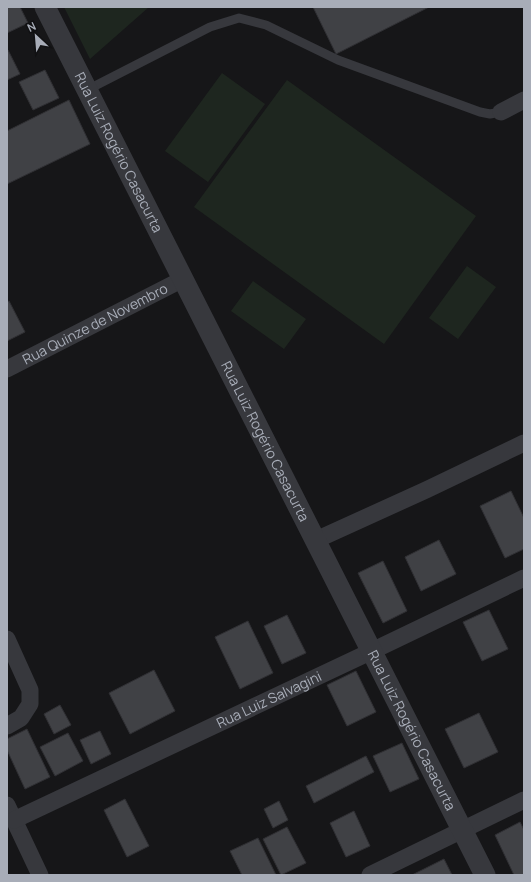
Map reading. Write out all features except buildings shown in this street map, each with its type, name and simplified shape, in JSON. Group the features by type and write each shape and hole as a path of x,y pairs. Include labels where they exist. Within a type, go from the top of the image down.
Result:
{"street":[{"name":"Rua Luiz Rogério Casacurta","path":"45,7 485,875"},
{"path":"502,112 524,100"},
{"name":"Rua Quinze de Novembro","path":"7,370 183,279"},
{"path":"316,540 524,443"},
{"name":"Rua Luiz Salvagini","path":"11,813 372,651 524,578"},
{"path":"7,639 30,690 30,704 21,718 7,726"},
{"path":"370,875 524,800"},
{"path":"11,813 40,875"}],"lane":[{"path":"87,90 210,27 238,18 266,25 338,60 480,112 490,114 502,112"}],"shaded area":[{"path":"64,7 149,7 90,59"},
{"path":"222,73 265,104 208,182 165,151"},
{"path":"287,80 476,216 384,344 194,207"},
{"path":"467,266 496,287 458,339 429,318"},
{"path":"253,281 306,319 284,349 231,311"}]}
